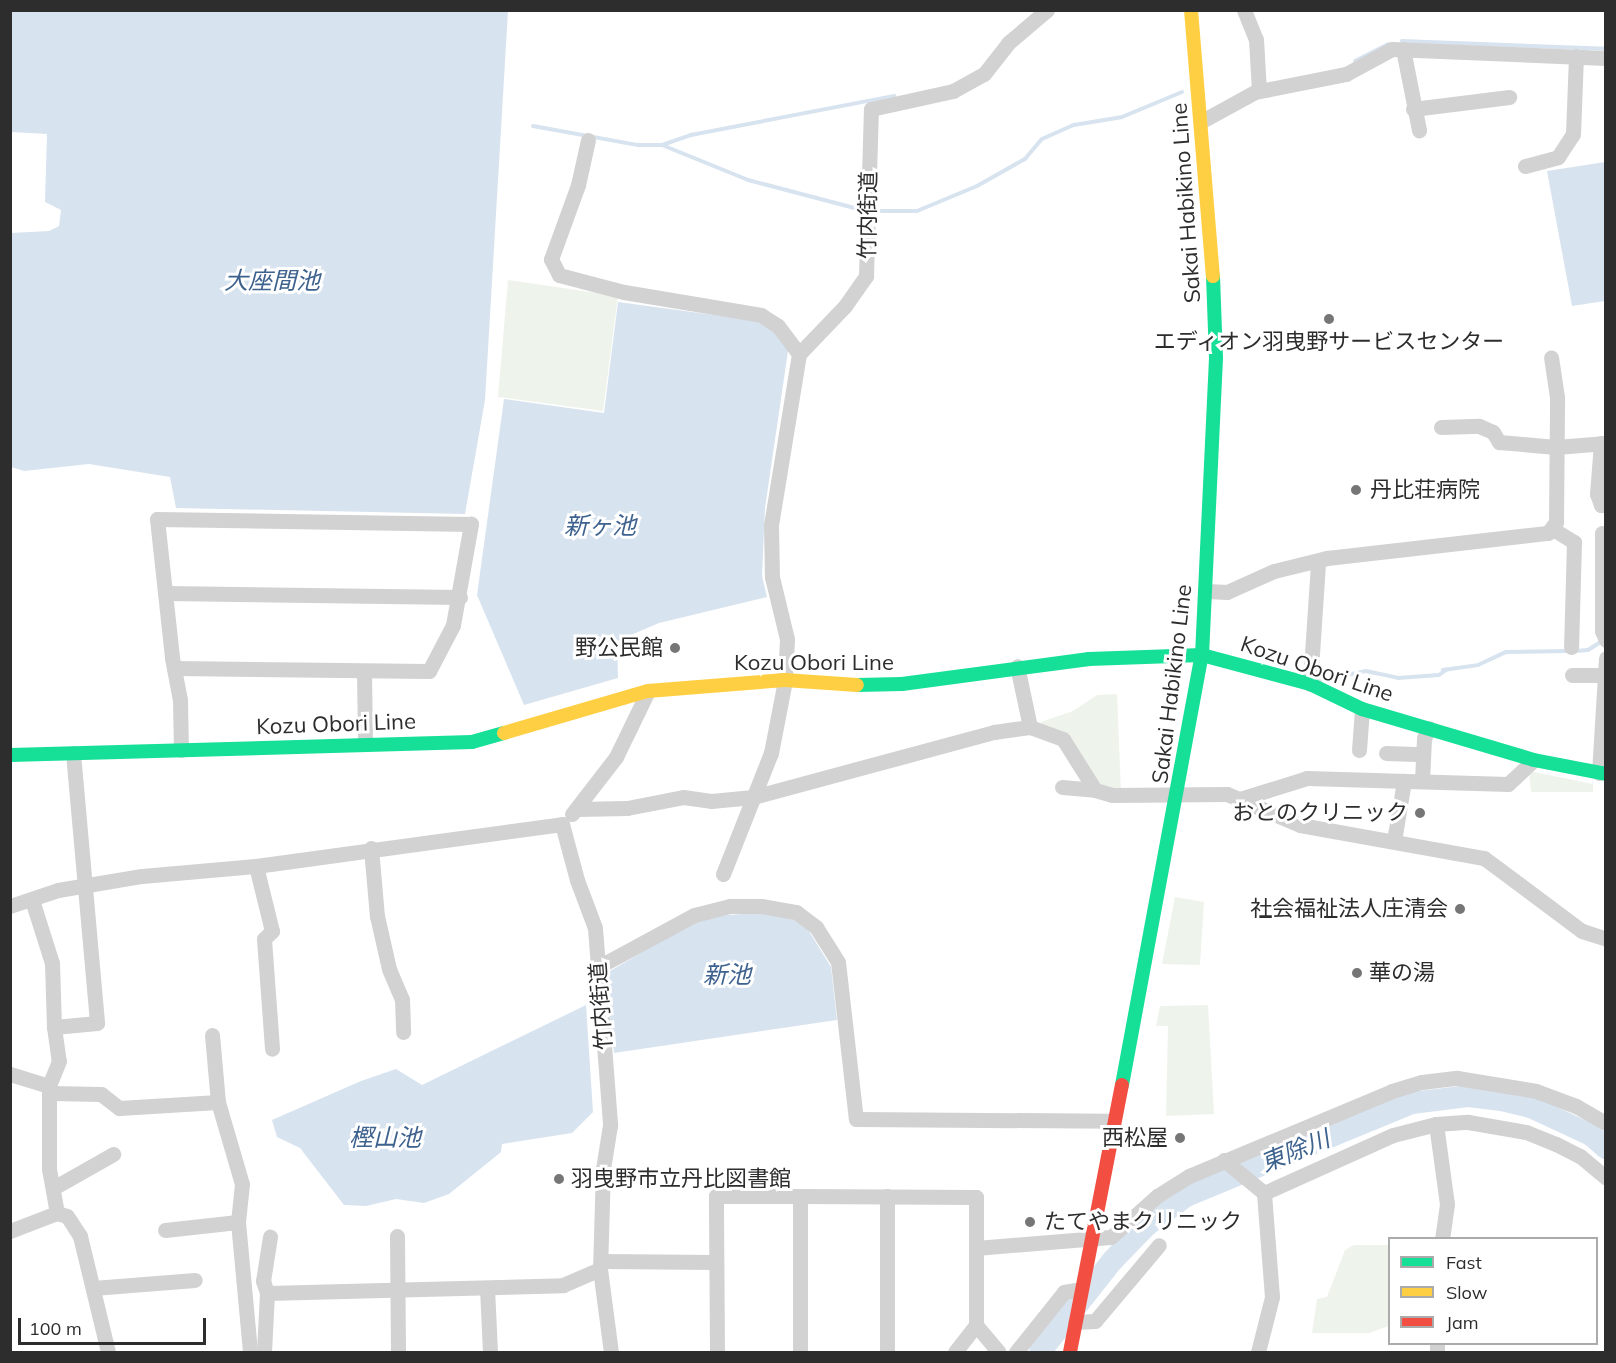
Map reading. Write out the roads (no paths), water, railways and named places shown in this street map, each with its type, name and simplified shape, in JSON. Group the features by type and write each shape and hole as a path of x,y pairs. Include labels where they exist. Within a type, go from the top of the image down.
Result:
{"main road":[{"name":"Sakai Habikino Line","path":"1070,1351 1081,1322 1074,1290 1084,1274 1179,795 1202,655 1207,591 1216,358 1213,263 1191,10"},
{"name":"Kozu Obori Line","path":"10,755 487,739 648,691 785,680 866,686 902,684 1017,666 1089,659 1202,655 1310,684 1362,709 1534,760 1602,774"}],"street":[{"name":"竹内街道","path":"799,354 845,306 866,276 871,109 963,86 984,74 1008,43 1047,10"},
{"path":"1244,10 1256,39 1259,91"},
{"path":"1202,121 1259,91 1341,75 1376,54 1403,49 1605,58"},
{"path":"1403,49 1413,109 1419,130"},
{"path":"1525,166 1558,157 1572,134 1576,56"},
{"path":"1413,109 1509,97"},
{"path":"588,140 578,185 551,258 558,276 624,292 761,315 778,326 799,354 771,525 772,577 787,639 785,680 771,753 723,874"},
{"path":"1207,591 1227,592 1274,571 1361,553 1548,533 1553,529 1557,397 1551,357"},
{"path":"1442,427 1479,426 1493,432 1499,442 1556,447 1603,443 1597,494 1600,508"},
{"path":"174,668 429,671 453,625 460,597 471,524 157,519 174,668 180,700 181,750"},
{"path":"1553,529 1574,542 1571,647"},
{"path":"1602,533 1605,640"},
{"path":"1310,684 1318,563"},
{"path":"165,593 460,597"},
{"path":"1602,774 1605,658"},
{"path":"1017,666 1030,726"},
{"path":"364,671 365,744"},
{"path":"1572,675 1605,675"},
{"path":"10,906 58,890 86,885 256,866 371,848 562,825 616,757 648,691"},
{"path":"1359,750 1362,709"},
{"path":"577,808 627,808 683,796 711,801 753,796 994,732 1030,726 1064,739 1095,790"},
{"path":"1422,781 1429,728"},
{"path":"54,1027 97,1023 73,753"},
{"path":"1386,753 1424,754"},
{"path":"1240,799 1307,778 1508,784 1534,760"},
{"path":"1394,842 1404,781"},
{"path":"1062,787 1095,790 1112,795 1227,794 1300,825 1484,858 1582,931 1605,939"},
{"name":"竹内街道","path":"562,825 577,880 595,928 610,1125 603,1169 600,1265 610,1353"},
{"path":"371,848 377,916 389,969 402,999 403,1032"},
{"path":"256,866 272,931 264,939 272,1049"},
{"path":"32,900 52,963 54,1027 58,1061 50,1089 49,1169 55,1187 57,1213"},
{"path":"598,967 694,915 751,906 795,912 816,927 838,962 856,1119 1113,1121"},
{"path":"212,1035 218,1102 242,1184 238,1222 257,1352"},
{"path":"10,1074 50,1089 101,1094 119,1108 218,1102"},
{"path":"976,1248 1111,1237 1157,1196 1224,1160 1422,1082 1457,1078 1536,1091 1576,1106 1605,1123"},
{"path":"1264,1193 1393,1135 1436,1124 1468,1122 1526,1132 1580,1156 1605,1178"},
{"path":"1436,1124 1448,1204 1442,1237"},
{"path":"55,1187 113,1154"},
{"path":"1224,1160 1264,1193 1272,1297 1258,1353"},
{"path":"717,1353 716,1196 976,1197 976,1325 955,1353"},
{"path":"800,1353 801,1196"},
{"path":"887,1196 887,1353"},
{"path":"10,1231 57,1213 67,1216 80,1236 108,1353"},
{"path":"165,1230 238,1222"},
{"path":"397,1236 398,1353"},
{"path":"257,1352 267,1293 263,1281 270,1237"},
{"path":"1081,1322 1095,1321 1159,1245"},
{"path":"267,1293 563,1285 600,1265 716,1262"},
{"path":"93,1288 195,1281"},
{"path":"487,1288 490,1353"},
{"path":"1016,1353 1074,1290"},
{"path":"976,1325 999,1353"}],"water":[{"name":"大座間池","path":"10,11 508,11 485,400 465,514 176,508 170,477 89,464 24,471 11,467 11,233 49,231 59,226 61,210 45,202 47,134 11,132"},
{"path":"1605,162 1605,301 1572,306 1547,171"},
{"name":"新ヶ池","path":"618,302 759,321 775,331 788,351 765,508 762,576 767,597 659,623 617,641 618,678 524,705 477,595 504,399 604,413"},
{"name":"新池","path":"766,912 804,923 831,967 837,1020 614,1053 605,974 702,917"},
{"name":"樫山池","path":"586,1005 593,1112 572,1133 502,1144 501,1152 449,1194 424,1203 396,1199 366,1206 344,1205 300,1148 277,1137 272,1120 361,1081 396,1069 422,1085"}],"waterway":[{"path":"1402,41 1606,49"},
{"path":"1355,61 1388,44"},
{"path":"874,211 917,211 977,186 1025,159 1042,139 1074,125 1122,117 1182,92"},
{"path":"533,126 638,145 662,145 691,135 894,96"},
{"path":"662,145 748,180 862,210"},
{"path":"1575,651 1588,650 1601,642"},
{"path":"1319,681 1366,671 1398,678 1439,675 1446,670 1443,670 1478,665 1506,652 1568,651"},
{"name":"東除川","path":"1040,1352 1113,1260 1146,1226 1186,1196 1412,1103 1468,1096 1502,1100 1533,1108 1591,1135 1606,1148"}],"place":[{"name":"エディオン羽曳野サービスセンター","path":"1329,319"},
{"name":"丹比荘病院","path":"1356,490"},
{"name":"野公民館","path":"675,648"},
{"name":"おとのクリニック","path":"1420,813"},
{"name":"社会福祉法人庄清会","path":"1460,909"},
{"name":"華の湯","path":"1357,973"},
{"name":"西松屋","path":"1180,1138"},
{"name":"羽曳野市立丹比図書館","path":"559,1179"},
{"name":"たてやまクリニック","path":"1030,1222"}]}
